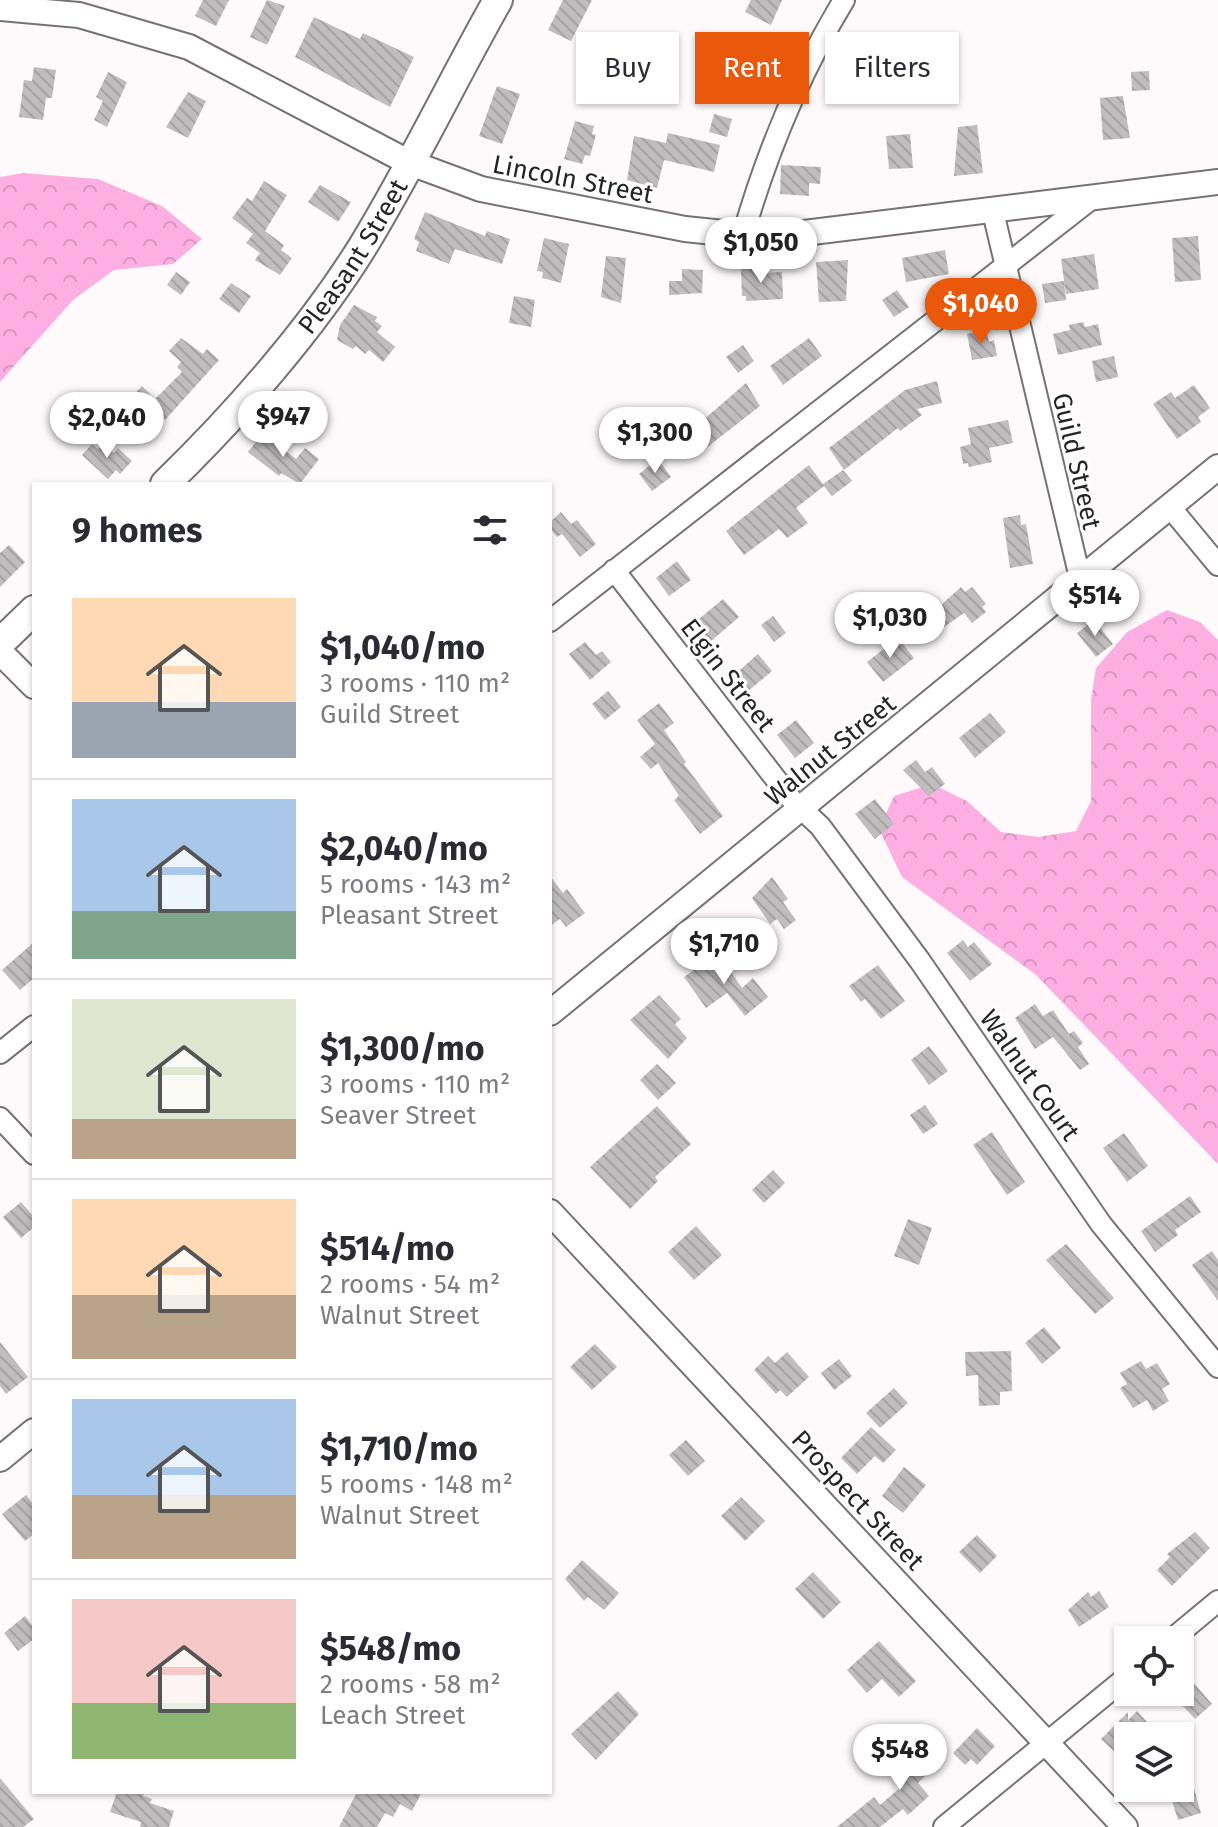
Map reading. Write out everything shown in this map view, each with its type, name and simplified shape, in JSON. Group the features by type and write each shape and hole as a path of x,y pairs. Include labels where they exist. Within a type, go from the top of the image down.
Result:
{"main road":[{"name":"Pleasant Street","path":"167,482 198,452 286,351 363,247 498,0"},
{"path":"0,643 32,612"}],"street":[{"path":"743,235 757,184 800,78 844,0"},
{"name":"Lincoln Street","path":"0,8 79,15 189,47 408,162 481,189 627,219 743,235 877,226 1218,182"},
{"path":"552,619 1005,263 1091,199"},
{"name":"Guild Street","path":"993,212 1081,582"},
{"name":"Walnut Street","path":"552,1011 1218,467"},
{"path":"1170,507 1218,565"},
{"name":"Elgin Street","path":"614,570 802,810"},
{"path":"0,652 32,684"},
{"name":"Walnut Court","path":"802,810 820,826 920,961 1101,1224 1218,1367"},
{"path":"0,1053 32,1028"},
{"path":"0,1118 32,1152"},
{"name":"Prospect Street","path":"552,1214 1125,1827"},
{"path":"0,1459 32,1433"},
{"path":"1188,1626 1218,1601"},
{"path":"944,1827 1114,1687"}],"green space":[{"path":"23,173 98,179 162,206 202,239 173,264 114,270 73,300 0,382 0,177"},
{"path":"1167,610 1200,622 1218,640 1218,1164 1036,975 902,877 879,829 894,796 932,784 967,801 1001,832 1038,837 1076,831 1091,801 1091,700 1096,668 1127,632"}],"building":[{"path":"203,0 229,0 216,26 195,16"},
{"path":"267,0 285,6 267,45 250,37"},
{"path":"563,0 592,0 571,41 548,30"},
{"path":"751,0 782,0 771,25 745,12"},
{"path":"314,17 360,39 363,33 414,57 390,107 295,57"},
{"path":"34,67 56,70 52,98 46,98 43,120 19,117 24,80 32,81"},
{"path":"1149,71 1150,90 1132,91 1131,72"},
{"path":"108,72 127,82 107,127 94,120 103,101 96,97"},
{"path":"497,86 520,94 502,144 479,136"},
{"path":"188,92 206,101 188,138 166,127"},
{"path":"1123,96 1130,138 1103,140 1100,98"},
{"path":"714,114 732,119 727,137 709,132"},
{"path":"575,121 594,126 592,134 596,135 590,156 585,155 582,164 564,159"},
{"path":"977,125 983,173 954,176 958,127"},
{"path":"668,133 720,145 714,172 664,160 657,188 627,180 634,136 666,143"},
{"path":"910,134 913,168 889,169 886,136"},
{"path":"781,165 821,167 820,184 809,183 809,196 780,194"},
{"path":"264,181 287,195 265,231 284,245 281,250 292,258 280,275 255,260 260,253 246,243 253,234 232,218 247,198 252,201"},
{"path":"320,185 351,202 338,222 308,202"},
{"path":"425,212 485,236 487,231 510,239 502,264 455,249 449,264 416,251 419,242 414,239"},
{"path":"1198,236 1201,280 1175,282 1172,238"},
{"path":"544,238 569,244 561,283 542,278 543,272 537,271"},
{"path":"945,250 949,274 906,282 902,258"},
{"path":"1094,254 1099,289 1066,294 1061,259"},
{"path":"606,256 626,258 621,303 601,297"},
{"path":"848,260 846,301 819,302 816,262"},
{"path":"762,268 762,273 782,272 783,299 746,301 746,296 742,296 741,269"},
{"path":"682,269 703,270 702,293 669,295 669,281 682,281"},
{"path":"176,272 190,282 181,295 167,285"},
{"path":"1064,281 1066,300 1045,303 1042,284"},
{"path":"231,283 251,296 239,313 219,299"},
{"path":"897,290 909,307 894,317 882,300"},
{"path":"514,296 535,300 531,327 509,323"},
{"path":"354,305 377,317 375,321 382,326 377,332 395,347 383,362 369,350 365,354 356,346 353,349 337,340 340,325"},
{"path":"1083,322 1085,327 1098,324 1102,345 1058,355 1053,334 1070,330 1069,325"},
{"path":"986,330 989,342 994,340 997,356 972,360 967,334"},
{"path":"181,338 203,354 207,349 219,360 165,420 156,411 143,424 124,405 142,386 155,399 182,372 177,367 181,362 169,351"},
{"path":"809,338 822,356 783,385 770,366"},
{"path":"743,345 754,361 738,373 726,357"},
{"path":"1114,356 1118,377 1096,382 1092,361"},
{"path":"937,381 942,403 917,409 922,415 900,431 898,428 844,470 829,448 905,390"},
{"path":"746,383 760,406 701,452 687,434"},
{"path":"1194,385 1210,408 1198,417 1201,422 1177,439 1153,404 1171,392 1175,398"},
{"path":"1008,420 1013,443 989,448 992,462 969,467 968,463 963,464 960,447 971,444 968,428"},
{"path":"263,433 296,459 305,448 319,459 302,482 297,482 281,473 279,476 248,452"},
{"path":"92,444 98,449 103,444 114,453 118,448 132,461 120,474 116,470 108,479 82,455"},
{"path":"658,459 671,477 652,491 639,474"},
{"path":"809,465 823,484 843,470 852,481 832,496 824,486 796,508 808,523 787,538 779,529 744,555 726,531"},
{"path":"561,512 571,524 577,520 596,544 580,557 562,534 557,537 552,531 552,520"},
{"path":"1020,515 1021,525 1026,524 1033,564 1010,568 1003,518"},
{"path":"9,545 25,562 0,587 0,553"},
{"path":"677,561 691,580 669,596 656,578"},
{"path":"961,587 965,592 972,587 986,604 982,607 986,612 972,623 964,613 944,627 932,613"},
{"path":"723,599 739,617 710,642 694,623"},
{"path":"773,616 786,633 774,642 761,625"},
{"path":"1094,620 1113,644 1096,657 1077,633"},
{"path":"898,638 914,658 883,682 867,662"},
{"path":"585,642 596,655 602,651 611,662 590,680 569,654"},
{"path":"758,654 772,671 747,692 733,676"},
{"path":"608,691 621,707 605,720 592,704"},
{"path":"659,703 674,723 664,730 686,762 684,764 723,816 700,834 674,800 679,796 658,763 651,769 640,757 655,744 637,720"},
{"path":"990,713 1006,732 975,758 959,738"},
{"path":"796,720 814,743 795,758 777,735"},
{"path":"916,760 925,772 932,767 945,784 929,796 903,770"},
{"path":"875,799 894,824 875,839 855,814"},
{"path":"772,877 788,899 783,902 796,920 784,929 777,919 770,924 752,898"},
{"path":"552,879 563,893 567,889 585,913 566,927 560,919 552,925"},
{"path":"963,940 968,947 974,942 992,964 970,981 947,953"},
{"path":"32,944 32,980 20,990 2,970"},
{"path":"718,953 742,988 753,978 768,997 745,1016 727,993 706,1008 684,977"},
{"path":"878,965 905,1001 881,1019 865,999 861,1002 849,986"},
{"path":"659,995 681,1019 675,1024 687,1038 668,1059 630,1020"},
{"path":"1035,1004 1043,1016 1053,1010 1069,1034 1074,1031 1083,1043 1078,1047 1089,1064 1080,1070 1053,1037 1035,1049 1015,1018"},
{"path":"929,1046 948,1071 929,1085 911,1060"},
{"path":"657,1064 676,1083 658,1100 640,1080"},
{"path":"925,1105 938,1124 923,1134 910,1115"},
{"path":"657,1106 691,1144 655,1177 658,1181 630,1209 590,1167"},
{"path":"992,1132 1025,1182 1007,1195 973,1145"},
{"path":"1124,1133 1148,1166 1127,1182 1103,1148"},
{"path":"773,1170 785,1183 764,1203 752,1190"},
{"path":"1190,1196 1201,1212 1175,1230 1178,1235 1155,1252 1141,1231"},
{"path":"21,1202 32,1215 32,1229 21,1238 3,1217"},
{"path":"908,1219 932,1228 919,1265 894,1256"},
{"path":"696,1226 722,1255 694,1280 668,1252"},
{"path":"1066,1244 1114,1298 1095,1314 1046,1260"},
{"path":"1212,1251 1218,1260 1218,1301 1192,1265"},
{"path":"1044,1327 1061,1348 1042,1364 1025,1343"},
{"path":"0,1342 28,1377 6,1394 0,1386"},
{"path":"595,1344 617,1367 592,1390 570,1367"},
{"path":"1011,1351 1012,1391 1000,1392 1000,1405 979,1406 978,1375 966,1376 965,1352"},
{"path":"787,1352 809,1377 787,1397 780,1390 776,1394 754,1370 768,1356 775,1363"},
{"path":"839,1359 852,1376 834,1390 821,1373"},
{"path":"1141,1361 1146,1369 1157,1363 1170,1384 1162,1389 1169,1401 1153,1411 1147,1400 1133,1408 1120,1388 1127,1384 1120,1373"},
{"path":"894,1388 908,1403 880,1428 866,1413"},
{"path":"871,1427 896,1450 883,1463 875,1456 857,1474 841,1458"},
{"path":"686,1440 705,1461 688,1476 669,1455"},
{"path":"904,1467 926,1485 903,1513 882,1496"},
{"path":"26,1495 32,1502 32,1536 25,1541 2,1514"},
{"path":"741,1497 765,1521 745,1541 721,1516"},
{"path":"1195,1532 1210,1548 1172,1586 1157,1570 1170,1557 1167,1554"},
{"path":"977,1535 997,1556 980,1573 959,1552"},
{"path":"582,1560 619,1593 604,1610 588,1597 584,1601 565,1579"},
{"path":"813,1572 841,1602 823,1619 795,1589"},
{"path":"1099,1591 1109,1607 1079,1627 1068,1610 1088,1592 1091,1597"},
{"path":"25,1616 32,1625 32,1640 18,1651 4,1633"},
{"path":"879,1641 916,1681 899,1697 882,1679 867,1693 847,1670"},
{"path":"1194,1683 1212,1704 1195,1719 1180,1706 1194,1706"},
{"path":"618,1691 639,1714 596,1760 571,1734"},
{"path":"1137,1711 1147,1722 1118,1722 1128,1712 1128,1720"},
{"path":"1114,1726 1114,1751 1101,1739"},
{"path":"977,1728 995,1746 977,1765 971,1759 965,1765 953,1753"},
{"path":"931,1740 946,1755 918,1783 929,1796 908,1815 903,1809 880,1827 837,1827 874,1797 880,1805 903,1785 895,1776"},
{"path":"0,1778 34,1819 23,1827 0,1827"},
{"path":"1194,1789 1201,1813 1178,1820 1172,1802 1194,1802"},
{"path":"116,1794 144,1794 152,1799 150,1803 174,1811 169,1827 140,1827 141,1822 110,1812"},
{"path":"356,1794 421,1794 412,1811 400,1804 393,1817 385,1813 377,1827 339,1827"}]}
